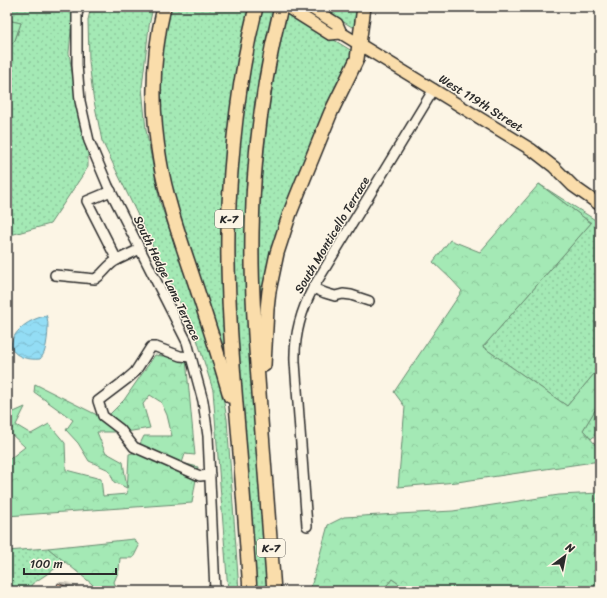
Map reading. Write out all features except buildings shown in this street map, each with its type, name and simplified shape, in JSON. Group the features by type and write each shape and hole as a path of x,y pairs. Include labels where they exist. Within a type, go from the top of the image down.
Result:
{"highway":[{"path":"164,7 158,38 154,83 156,134 160,162 171,208 238,424"},
{"name":"K-7","path":"274,591 253,308 252,225 259,124 264,87 280,7"},
{"path":"261,423 267,309 277,253 290,213 307,170 331,112 357,59 364,7"},
{"name":"K-7","path":"250,591 228,273 229,198 236,120 243,71 255,12"}],"main road":[{"name":"West 119th Street","path":"287,7 330,34 341,33"},
{"name":"West 119th Street","path":"310,7 337,24 341,33 542,157 573,186 600,205"}],"street":[{"name":"South Hedge Lane Terrace","path":"79,7 77,15 77,66 80,101 90,141 111,191 187,342 203,401 207,429 210,475 215,591"},
{"name":"South Monticello Terrace","path":"307,526 295,350 301,315 313,288 434,90"},
{"path":"111,191 87,201 117,260"},
{"path":"55,276 95,279 100,276 110,264 140,249"},
{"path":"313,288 335,296 343,294 352,295 368,300"},
{"path":"191,357 180,356 156,347 151,347 135,372 127,380 98,401 103,416 120,429 134,447 200,476 210,475"}],"green space":[{"path":"7,7 73,7 69,53 77,103 88,155 88,167 50,224 7,236 7,49 15,40 21,23 7,20"},
{"path":"91,7 153,7 149,26 142,87 146,130 160,202 218,369 227,419 239,591 228,591 213,390 196,336 102,141 93,96 89,61 88,20"},
{"path":"167,7 280,7 353,53 264,303 260,287 259,273 260,199 268,115 281,32 271,27 246,261 247,303 267,591 256,591 238,361 234,228 238,61 228,136 222,212 222,289 227,365 180,227 161,149 160,51"},
{"path":"319,7 361,7 356,25 352,27"},
{"path":"7,20 21,23 15,40 7,49"},
{"path":"539,184 600,223 600,367 567,406 483,347 591,223"},
{"path":"539,184 591,223 483,347 567,406 600,367 600,402 583,430 600,450 600,461 457,482 398,487 405,407 394,392 462,291 433,262 450,240 480,252"},
{"path":"155,355 186,359 195,455 185,454 182,463 198,467 192,503 7,516 7,461 25,447 10,433 7,437 7,415 25,407 16,425 31,434 49,424 65,443 66,470 101,479 103,496 127,494 129,454 136,452 144,436 172,436 167,415 161,402 150,395 143,404 150,428 126,432 97,432 105,452 123,462 127,488 114,482 109,470 89,461 78,443 66,430 73,420 34,392 35,384 105,419 124,400"},
{"path":"600,402 600,431 591,439 583,430"},
{"path":"600,493 600,591 407,591 392,579 382,591 310,591 328,525 344,517 453,511 559,495"},
{"path":"134,539 139,546 133,558 120,558 119,570 114,582 118,591 97,591 92,584 48,548"},
{"path":"48,548 65,562 32,584 28,591 7,591 7,551"},
{"path":"392,579 405,588 407,591 382,591"}],"water":[{"path":"46,315 48,322 48,334 42,357 40,359 24,358 14,352 12,342 15,335 21,328 33,320"}]}
